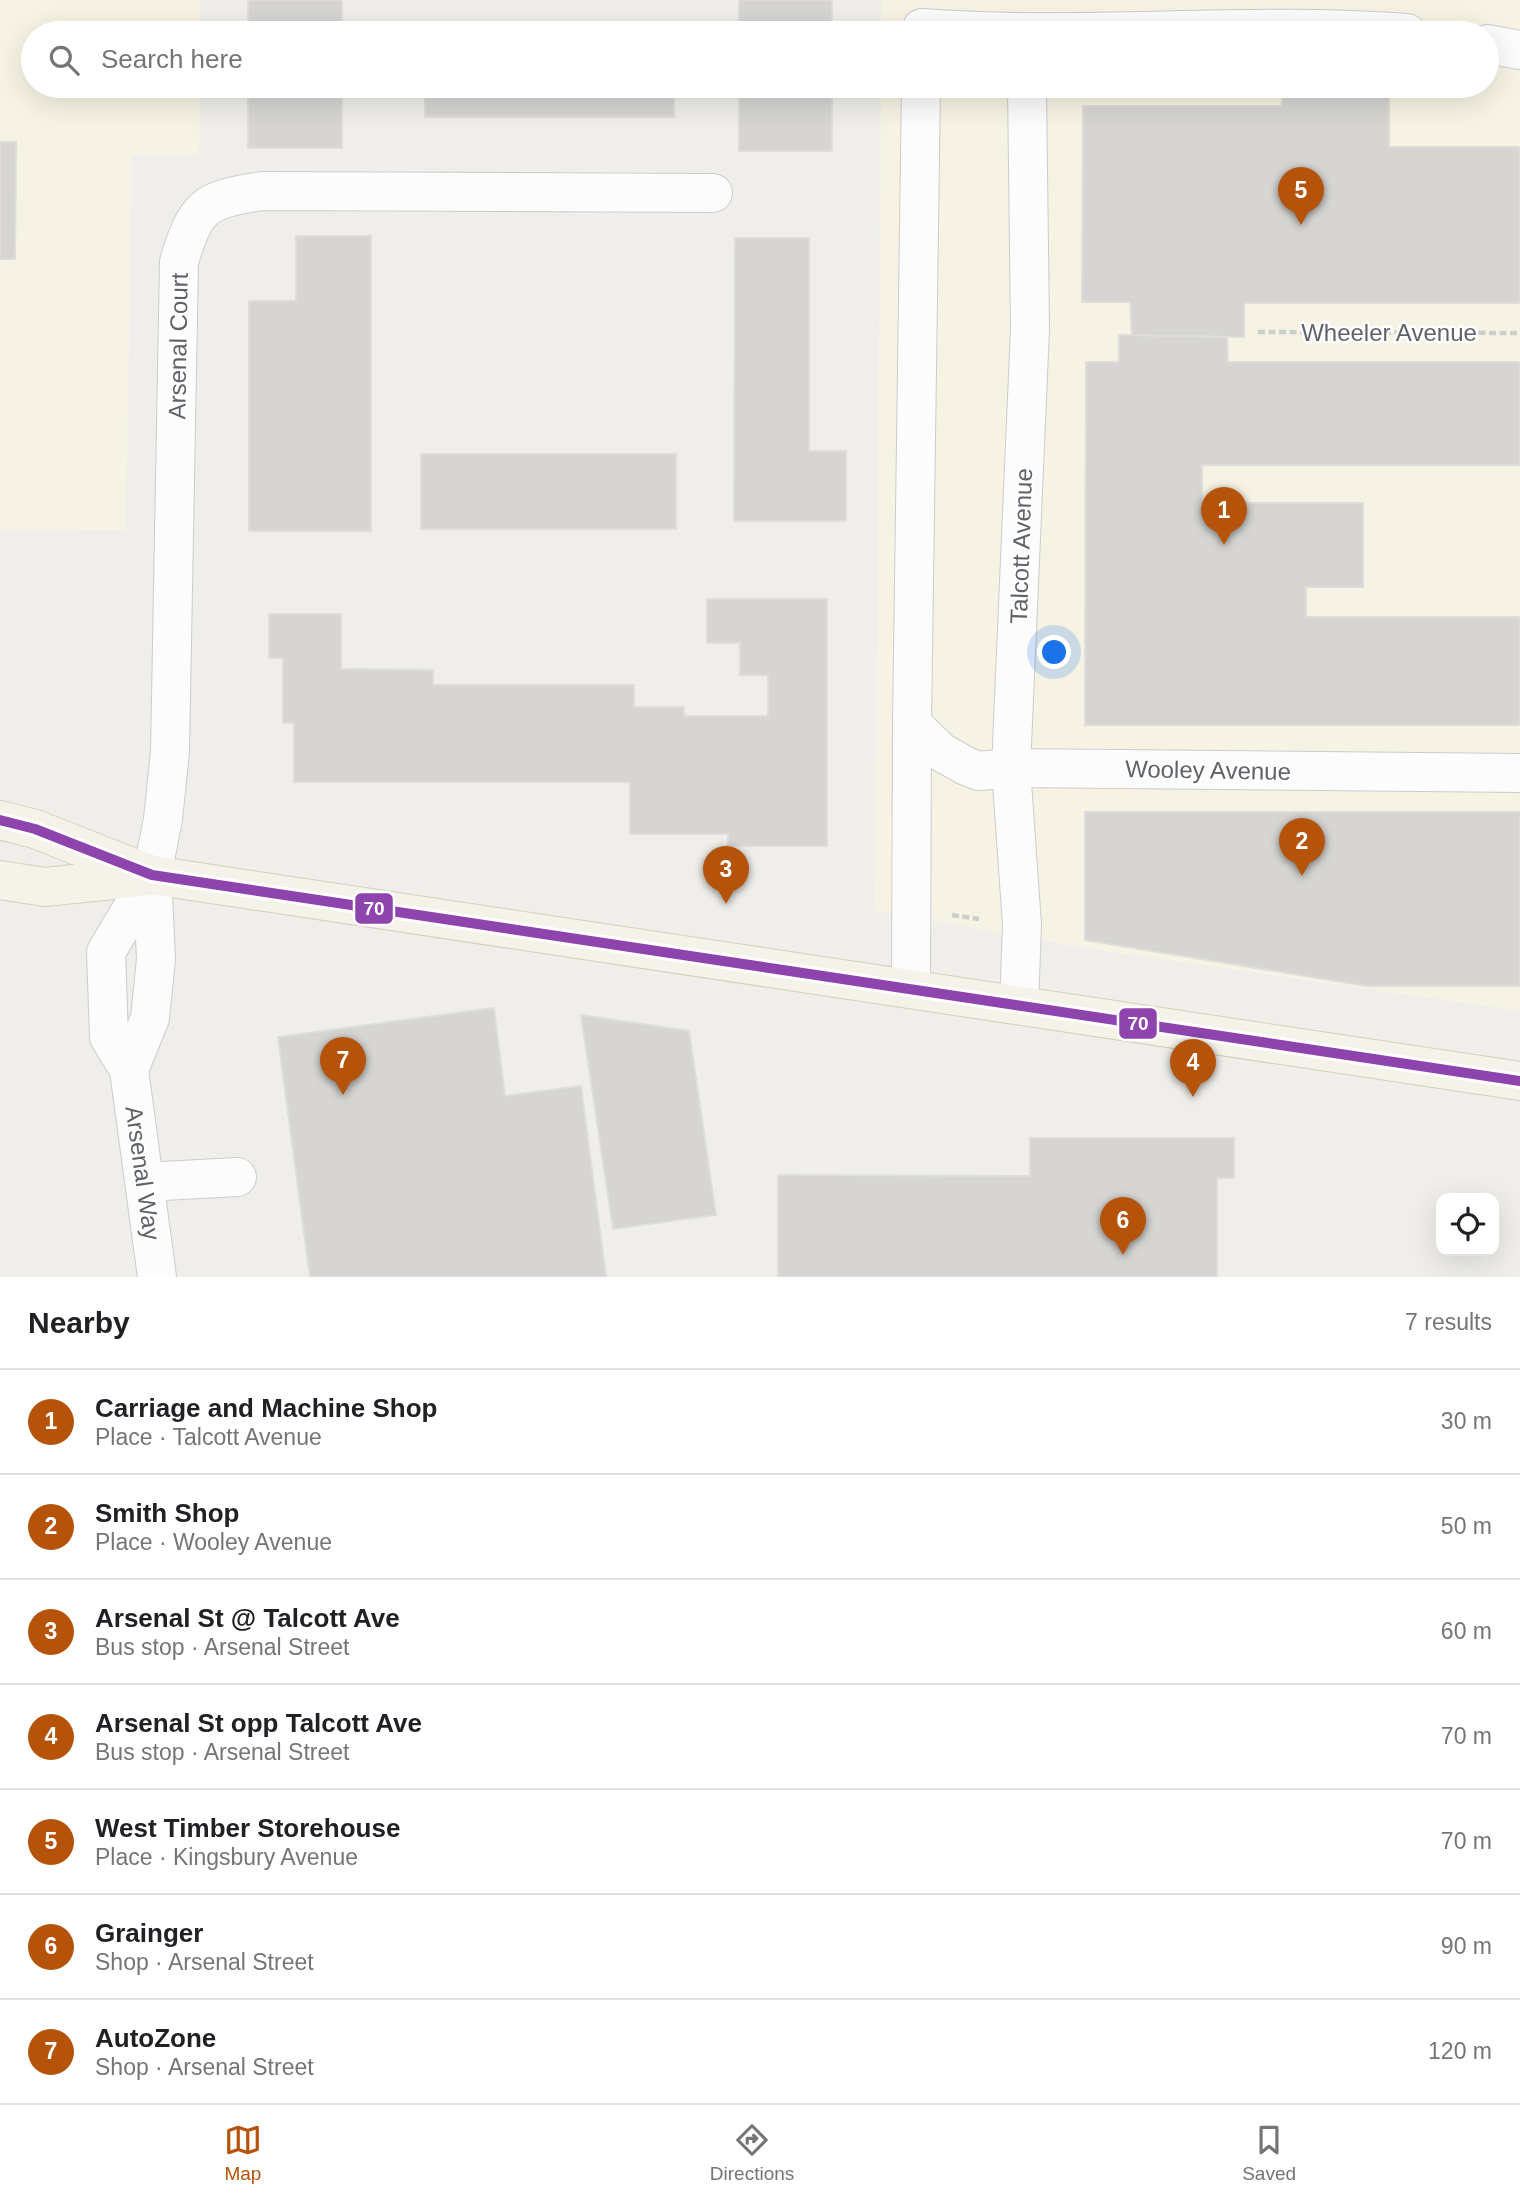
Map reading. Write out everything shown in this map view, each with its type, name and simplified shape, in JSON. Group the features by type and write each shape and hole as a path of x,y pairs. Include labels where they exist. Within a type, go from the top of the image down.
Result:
{"main road":[{"path":"0,820 35,829 152,875 1520,1080"},
{"path":"0,880 45,887 152,875"}],"street":[{"path":"1499,46 1520,50"},
{"path":"911,989 912,724 922,98"},
{"name":"Talcott Avenue","path":"1019,1005 1022,925 1011,768 1030,329 1027,98"},
{"name":"Arsenal Court","path":"152,875 163,819 170,751 179,262 191,222 220,197 262,191 713,194"},
{"name":"Wooley Avenue","path":"912,724 941,752 979,771 1011,768 1520,773"},
{"name":"Arsenal Way","path":"129,1070 150,1018 155,979 152,875"},
{"name":"Arsenal Way","path":"152,875 106,952 109,1037 129,1070 157,1277"},
{"path":"144,1182 237,1177"}],"path":[{"name":"Wheeler Avenue","path":"1258,332 1520,333"}],"shaded area":[{"path":"0,0 200,0 200,21 21,21 21,98 200,98 199,155 132,156 126,530 0,531"},
{"path":"881,0 1520,0 1520,1011 1085,948 875,911 881,98 1499,98 1499,21 881,21"}],"building":[{"path":"248,0 342,0 342,21 248,21"},
{"path":"739,0 832,0 832,21 739,21"},
{"path":"248,98 342,98 342,148 248,148"},
{"path":"425,98 674,98 674,117 425,117"},
{"path":"739,98 832,98 832,151 739,151"},
{"path":"1282,98 1389,98 1389,147 1520,147 1520,303 1244,303 1244,337 1132,335 1130,302 1082,302 1083,106 1282,106"},
{"path":"0,142 16,142 15,259 0,259"},
{"path":"296,236 371,236 371,531 249,531 249,301 296,301"},
{"path":"735,238 809,238 809,451 846,451 846,521 734,521"},
{"path":"1119,335 1227,337 1228,362 1520,362 1520,465 1202,465 1202,503 1363,503 1363,587 1306,587 1306,617 1520,617 1520,725 1085,725 1086,362 1119,362"},
{"path":"421,454 676,454 676,529 421,529"},
{"path":"707,599 827,599 827,846 728,846 728,834 630,834 630,782 294,782 294,723 283,723 283,658 269,658 269,614 341,614 341,669 433,670 433,685 634,685 634,707 684,707 684,716 768,716 768,675 740,675 740,643 707,643"},
{"path":"1085,812 1520,812 1520,986 1366,986 1085,940"},
{"path":"494,1008 505,1096 581,1086 606,1277 310,1277 278,1037"},
{"path":"581,1015 689,1031 716,1215 613,1229"},
{"path":"1030,1138 1234,1138 1234,1178 1217,1178 1217,1277 778,1277 778,1175 1030,1176"}],"transit line":[{"name":"70","path":"0,820 35,829 152,875 1520,1081"}],"place":[{"name":"West Timber Storehouse","path":"1301,225"},
{"name":"Carriage and Machine Shop","path":"1224,545"},
{"name":"Smith Shop","path":"1302,876"},
{"name":"Arsenal St @ Talcott Ave","path":"726,904"},
{"name":"AutoZone","path":"343,1095"},
{"name":"Arsenal St opp Talcott Ave","path":"1193,1097"},
{"name":"Grainger","path":"1123,1255"}]}
